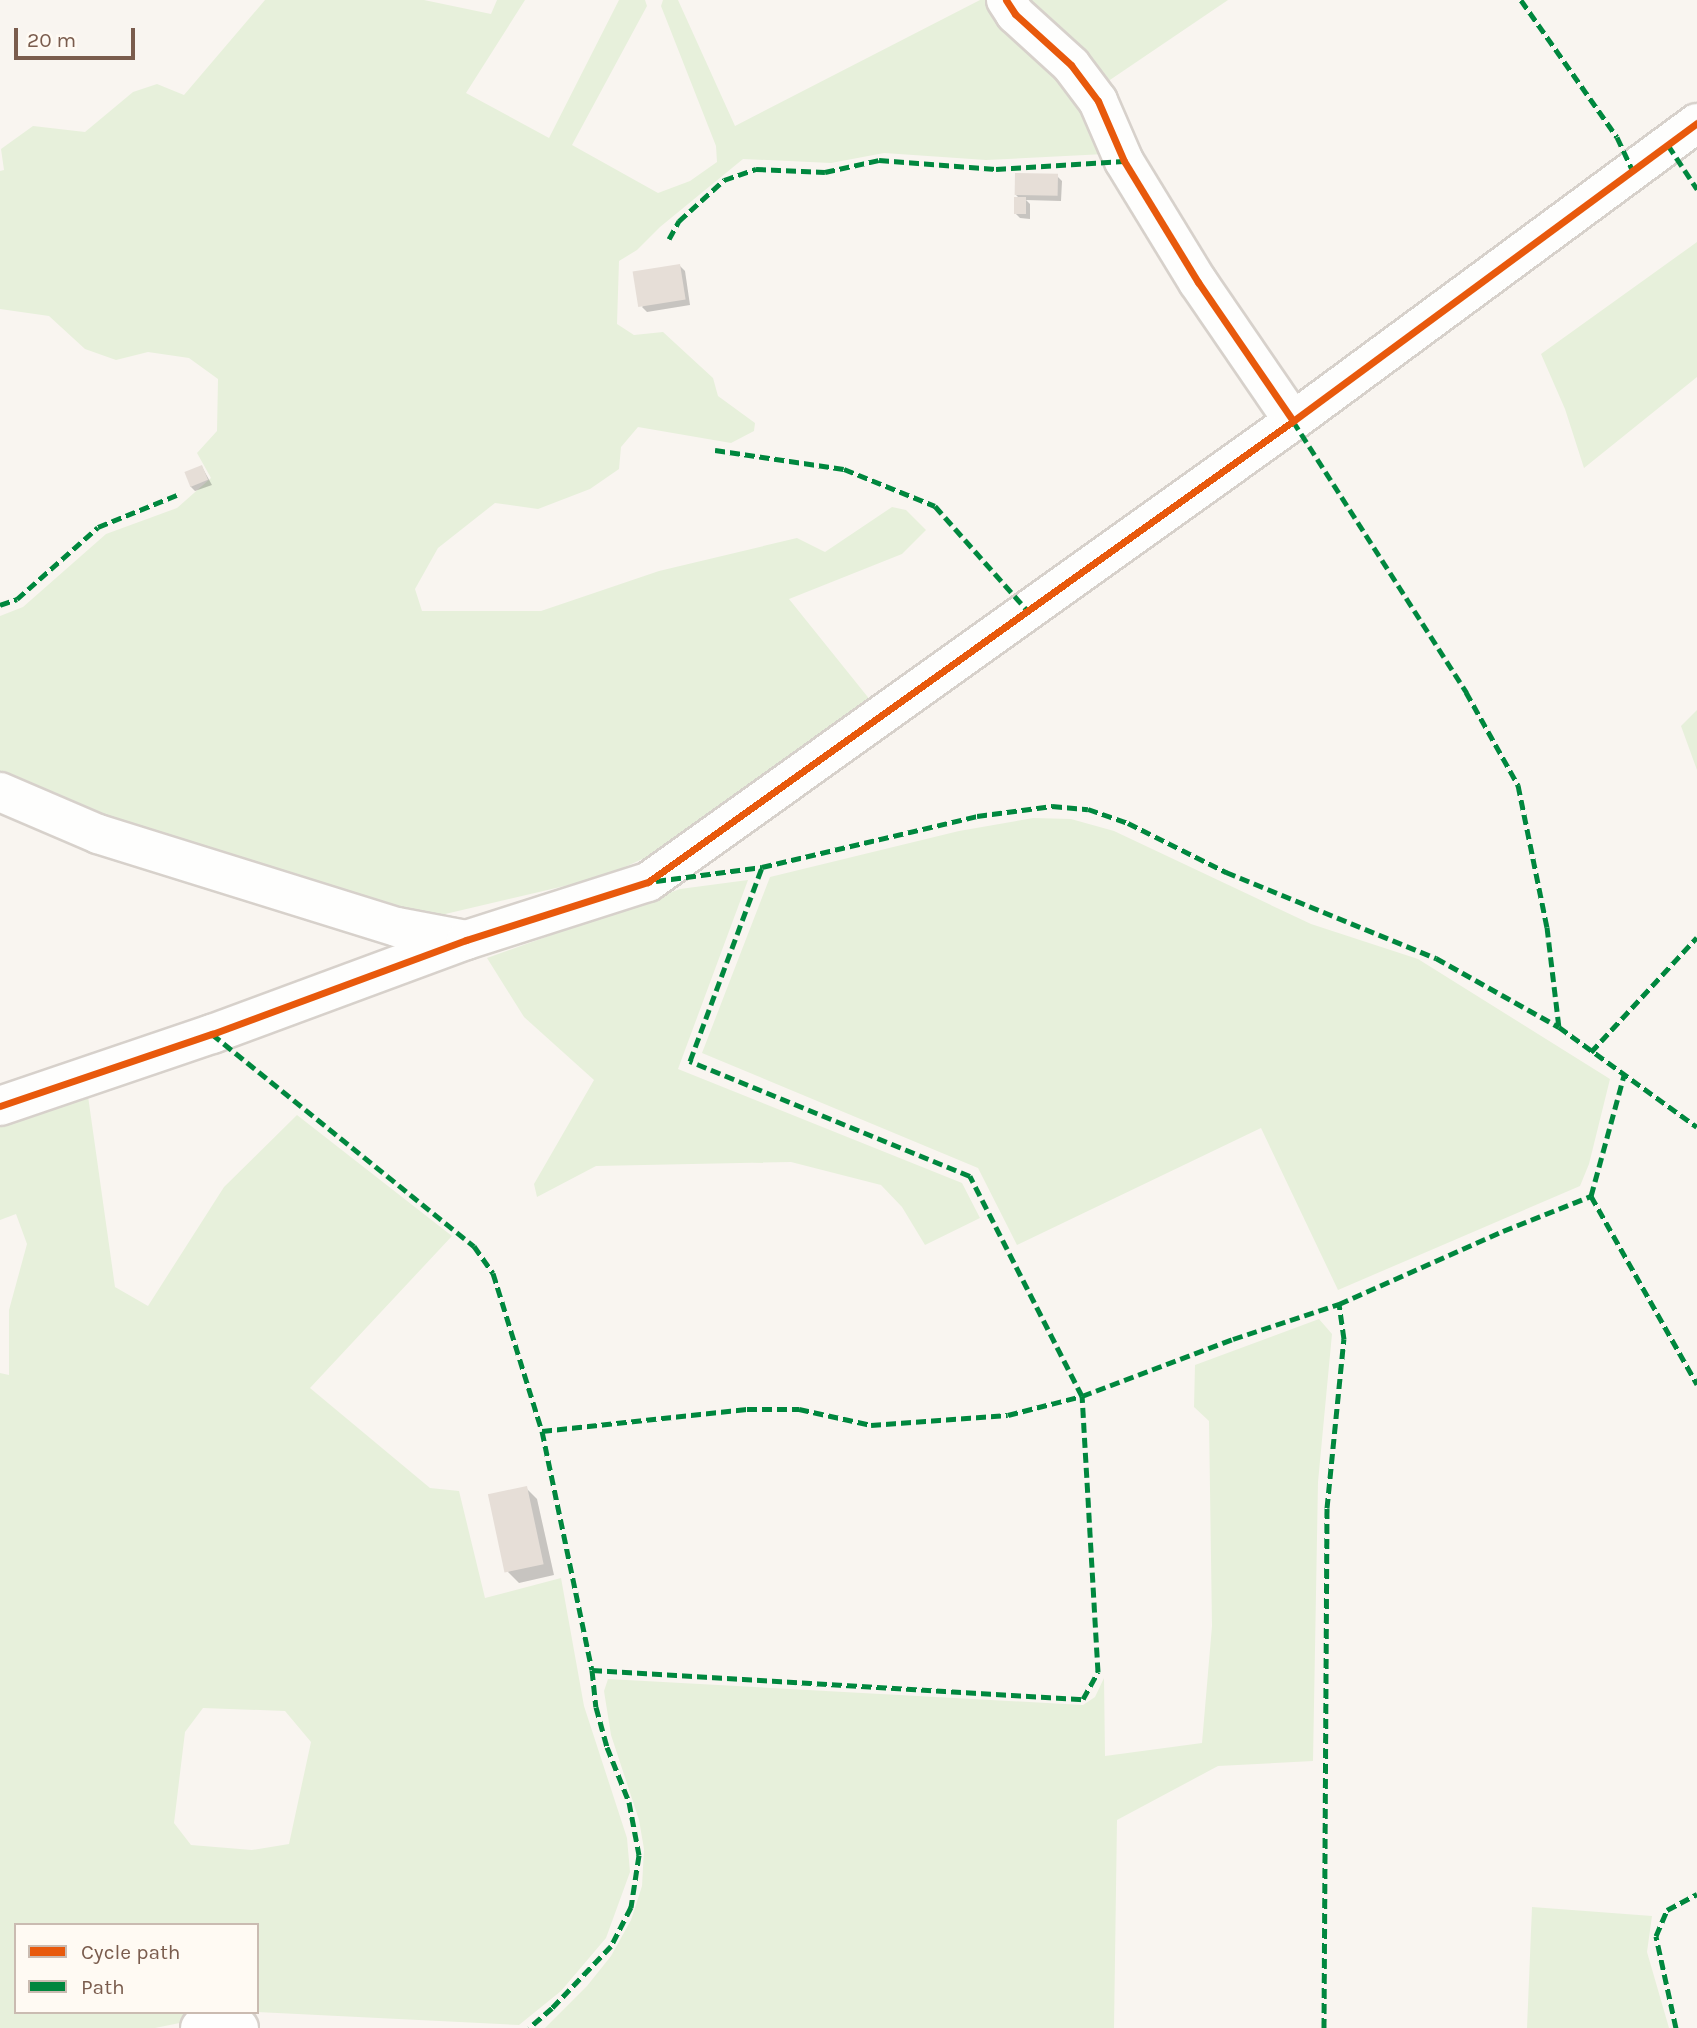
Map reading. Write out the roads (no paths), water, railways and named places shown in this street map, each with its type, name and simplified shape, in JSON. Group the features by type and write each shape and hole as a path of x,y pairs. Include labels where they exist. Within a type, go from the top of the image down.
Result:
{"street":[{"path":"1006,0 1015,14 1071,65 1098,101 1124,161 1198,282 1293,421"},
{"path":"0,1105 212,1034 466,940 648,882 1293,421 1697,124"},
{"path":"0,792 111,838 397,928 466,940"},
{"path":"200,2028 239,2028"}]}
